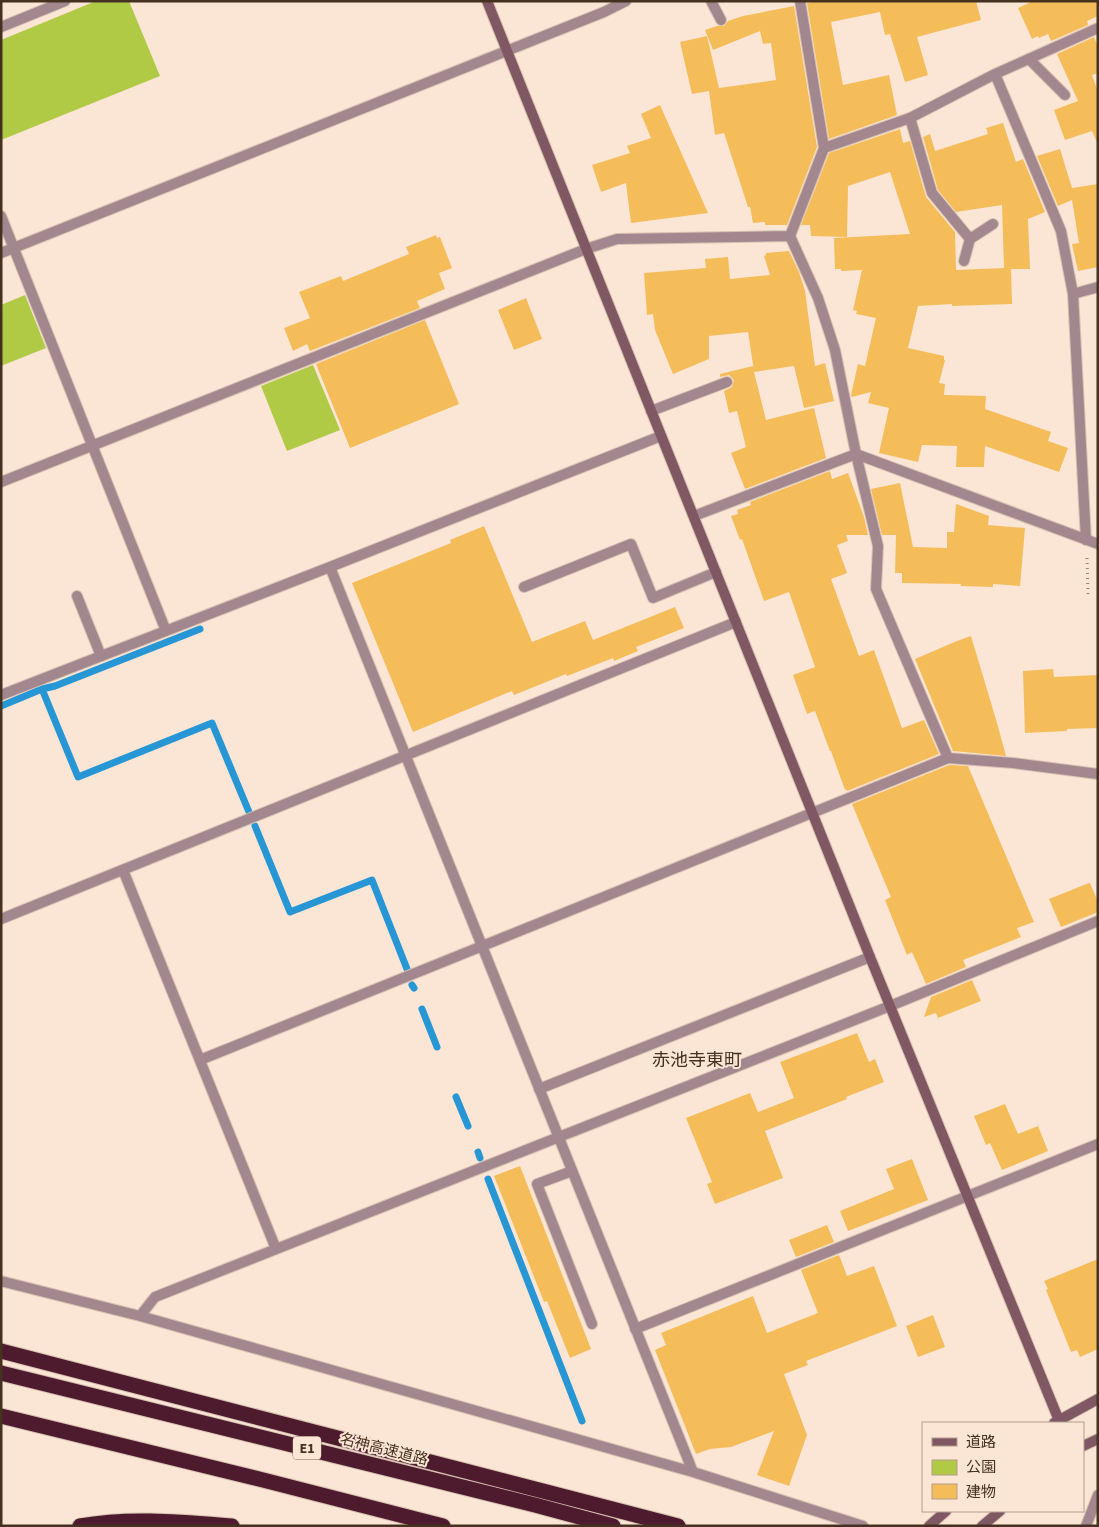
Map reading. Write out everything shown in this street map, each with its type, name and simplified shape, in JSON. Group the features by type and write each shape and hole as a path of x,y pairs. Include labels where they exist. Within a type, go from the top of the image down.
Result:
{"highway":[{"path":"1,1351 678,1526"},
{"name":"名神高速道路","path":"1,1373 525,1502 613,1526"},
{"path":"1,1416 444,1526"},
{"path":"80,1526 103,1522 165,1520 232,1526"}],"street":[{"path":"1,27 65,1"},
{"path":"487,1 1057,1422 1098,1399"},
{"path":"1,253 626,1"},
{"path":"711,1 721,20"},
{"path":"800,1 824,148 790,236 818,298 835,350 856,454 878,546 876,589 948,758"},
{"path":"824,148 910,118 995,74 1098,28"},
{"path":"1030,59 1065,95"},
{"path":"995,74 1061,231 1073,294 1086,540"},
{"path":"910,118 932,193 970,239"},
{"path":"1,216 166,631"},
{"path":"964,261 970,239 993,224"},
{"path":"1,482 586,249 617,239 790,236"},
{"path":"1073,294 1098,287"},
{"path":"651,411 727,382"},
{"path":"1,696 661,436"},
{"path":"694,516 856,454 1098,544"},
{"path":"524,587 631,544 653,598 716,572"},
{"path":"330,568 693,1472"},
{"path":"78,596 101,656"},
{"path":"1,919 736,622"},
{"path":"200,1060 948,758 1098,774"},
{"path":"123,870 276,1249"},
{"path":"140,1316 155,1297 890,1006 1098,921"},
{"path":"539,1089 870,956"},
{"path":"635,1329 1098,1144"},
{"path":"572,1171 537,1184 592,1324"},
{"path":"1,1281 140,1316 693,1472 863,1526"},
{"path":"1084,1446 1098,1439"},
{"path":"1086,1526 1098,1495"},
{"path":"929,1526 945,1512"},
{"path":"982,1526 999,1512"}],"path":[{"path":"1086,540 1088,594"}],"green space":[{"path":"96,1 129,1 160,76 1,140 1,40"},
{"path":"25,295 46,348 1,366 1,305"},
{"path":"313,365 340,430 287,451 261,386"}],"building":[{"path":"816,1 976,1 981,20 917,37 928,75 905,82 890,34 885,35 880,12 831,22 843,85 889,75 897,115 829,139 807,3"},
{"path":"1033,1 1098,1 1098,16 1087,21 1088,25 1051,41 1048,34 1032,39 1018,8"},
{"path":"794,6 817,147 787,225 765,225 765,222 753,223 750,207 748,207 724,133 715,135 709,91 692,94 680,42 707,36 719,88 776,80 771,43 763,44 760,31 713,50 705,30 724,26 728,21 743,16"},
{"path":"1094,37 1098,47 1098,73 1092,75 1098,92 1098,145 1092,131 1065,140 1054,110 1078,101 1057,54"},
{"path":"660,105 708,213 631,223 626,183 601,192 592,165 630,153 627,146 651,138 641,114"},
{"path":"1003,123 1016,162 1023,159 1045,212 1028,219 1030,269 1011,269 1012,304 918,306 908,348 944,356 945,360 939,383 945,384 944,395 986,396 985,409 1051,432 1048,441 1068,448 1059,472 985,446 984,467 956,467 957,446 922,445 918,462 879,453 889,408 868,403 871,392 852,397 851,395 858,364 865,366 876,318 856,314 857,311 853,310 862,270 841,271 841,269 835,269 834,238 910,234 890,172 848,186 847,237 811,236 810,225 801,225 829,153 900,129 903,143 910,141 926,197 955,232 956,270 1004,268 1002,205 956,212 938,190 923,137 930,134 935,151 988,134 986,128"},
{"path":"1060,149 1072,188 1098,184 1098,267 1078,271 1072,244 1079,243 1072,200 1058,206 1037,156"},
{"path":"436,235 437,238 440,237 452,268 439,273 445,289 417,301 420,308 310,351 307,344 293,351 284,328 310,318 299,292 341,276 343,281 409,254 406,247"},
{"path":"789,251 805,291 815,366 825,363 834,401 804,408 794,366 754,372 766,420 814,408 826,458 745,489 731,453 746,447 737,411 729,413 724,391 732,387 734,380 729,375 720,377 720,374 753,366 754,371 748,332 709,336 709,359 673,374 655,330 653,314 647,315 644,273 706,268 705,259 728,257 730,279 770,275 764,256 766,253"},
{"path":"526,298 542,339 514,350 498,310"},
{"path":"425,320 459,404 350,448 316,364"},
{"path":"830,471 832,479 848,473 864,517 868,535 846,535 848,541 837,545 847,573 831,579 859,656 874,650 902,728 924,720 939,754 847,791 815,711 807,714 793,675 815,667 789,592 764,601 742,539 740,540 731,516 738,514 737,510 751,505 750,502"},
{"path":"900,483 913,547 947,548 947,532 954,532 956,504 989,516 988,525 1025,528 1020,586 993,584 993,587 961,586 961,584 902,583 902,573 895,573 896,535 882,535 871,489"},
{"path":"484,526 532,642 585,621 593,640 675,607 684,628 636,647 638,651 614,661 613,658 514,695 512,691 413,732 352,583 451,543 450,540"},
{"path":"971,636 1006,756 953,751 915,659"},
{"path":"1053,669 1054,677 1098,675 1098,728 1025,733 1023,671"},
{"path":"949,765 968,766 1034,922 1017,928 1021,937 963,960 966,967 926,984 912,952 907,955 885,900 891,897 852,804"},
{"path":"1090,883 1098,902 1098,912 1061,927 1049,899"},
{"path":"972,980 981,1001 938,1018 936,1013 924,1017 931,997"},
{"path":"857,1033 869,1062 875,1059 884,1082 846,1097 847,1099 765,1131 783,1178 715,1204 707,1184 712,1182 686,1118 750,1093 758,1112 794,1098 780,1062"},
{"path":"1005,1104 1018,1134 1038,1126 1048,1151 1002,1170 990,1143 986,1145 974,1116"},
{"path":"912,1159 928,1200 848,1231 840,1211 894,1189 886,1169"},
{"path":"520,1166 591,1349 570,1358 547,1301 544,1302 494,1176"},
{"path":"827,1225 834,1242 796,1257 789,1240"},
{"path":"839,1255 847,1276 874,1266 897,1326 806,1361 808,1365 784,1374 807,1435 789,1486 757,1475 774,1431 731,1447 710,1449 696,1454 655,1350 666,1345 661,1333 753,1296 767,1333 818,1313 801,1270"},
{"path":"1098,1259 1098,1349 1080,1357 1077,1350 1071,1352 1044,1281"},
{"path":"933,1315 945,1347 918,1357 906,1326"}],"waterway":[{"path":"1,706 200,629"},
{"path":"42,689 78,777 212,723 249,812"},
{"path":"255,826 290,912 372,880 407,969"},
{"path":"422,1009 437,1047"},
{"path":"456,1097 468,1126"},
{"path":"478,1152 480,1158"},
{"path":"488,1179 582,1421"}],"district":[{"name":"赤池寺東町","path":"697,1060"}]}
